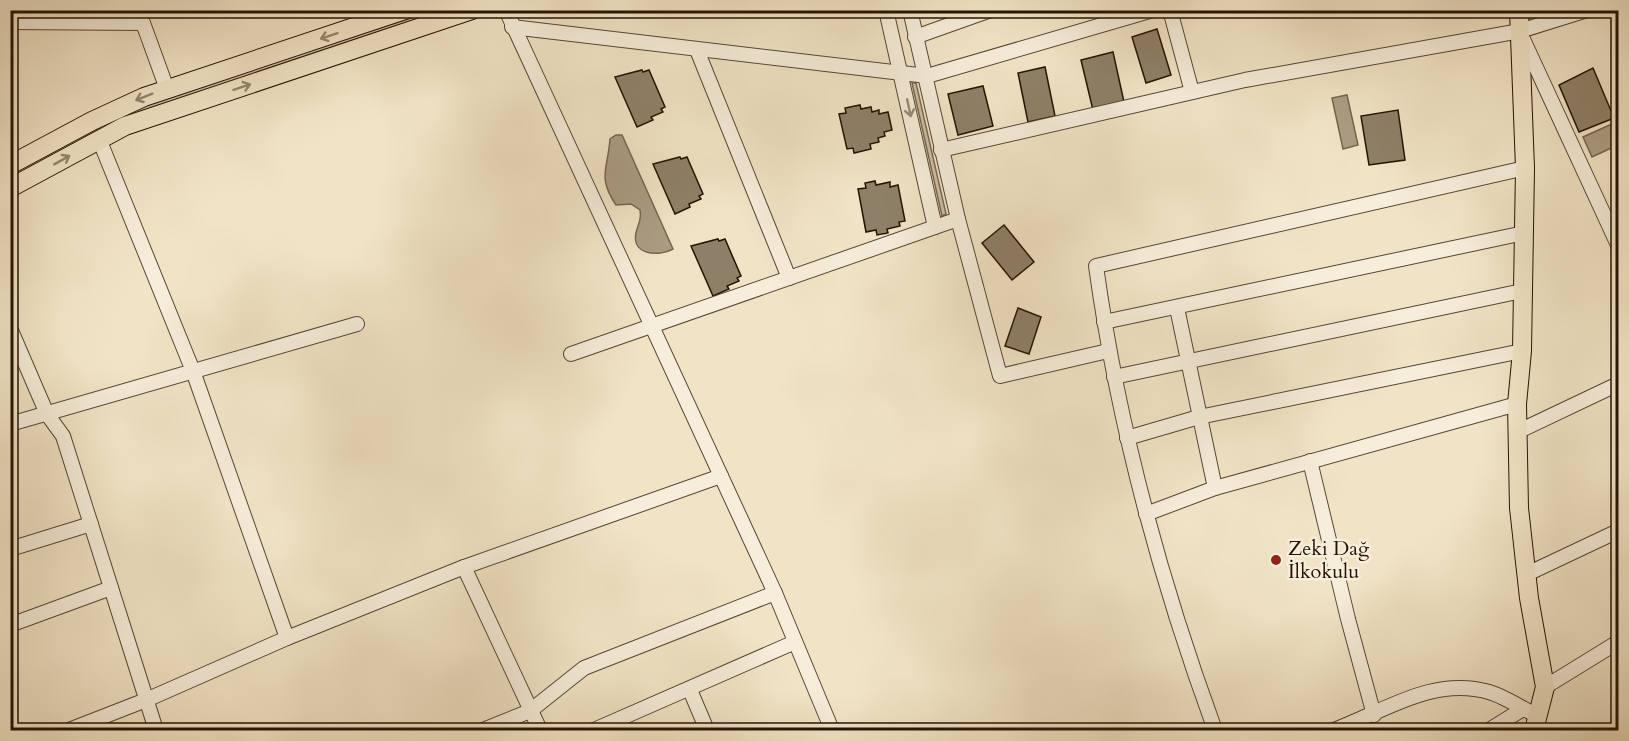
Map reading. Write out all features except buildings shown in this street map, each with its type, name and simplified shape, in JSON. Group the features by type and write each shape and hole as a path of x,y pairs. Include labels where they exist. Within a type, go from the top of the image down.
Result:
{"main road":[{"path":"10,165 92,120 167,88 405,10"},
{"path":"10,188 99,139 148,118 472,10"},
{"path":"1519,10 1525,168 1522,351 1517,404 1519,508 1545,687 1532,719"}],"street":[{"path":"506,10 775,593 832,730"},
{"path":"886,10 935,227"},
{"path":"909,10 958,219 1000,376 1108,351"},
{"path":"915,37 991,10"},
{"path":"512,27 924,76 1153,10"},
{"path":"1170,10 1192,92"},
{"path":"942,150 1192,92 1520,32 1587,10"},
{"path":"10,22 143,23 167,88"},
{"path":"1520,32 1618,245"},
{"path":"697,50 789,278"},
{"path":"99,139 193,371 287,638"},
{"path":"1215,730 1146,514 1108,351 1096,266 1525,168"},
{"path":"571,354 958,219"},
{"path":"1104,322 1524,233"},
{"path":"1114,377 1522,291"},
{"path":"1177,308 1215,488"},
{"path":"10,424 357,324"},
{"path":"10,328 47,414 63,436 156,730"},
{"path":"1127,438 1199,417 1522,351"},
{"path":"1517,432 1618,384"},
{"path":"1146,514 1215,488 1517,404"},
{"path":"1310,461 1374,715"},
{"path":"69,730 146,700 287,638 464,567 721,476"},
{"path":"10,549 91,524"},
{"path":"1527,574 1618,531"},
{"path":"464,567 540,730"},
{"path":"10,625 111,588"},
{"path":"483,730 530,711 584,668 775,593"},
{"path":"594,730 690,690 795,642"},
{"path":"1545,687 1618,642"},
{"path":"1334,730 1374,715 1427,690 1444,687 1467,687 1491,692 1532,719"},
{"path":"690,690 707,730"},
{"path":"1489,730 1532,719"}],"shaded area":[{"path":"432,11 446,11 11,179 11,173 140,106"},
{"path":"912,83 916,83 946,214 942,216"},
{"path":"1347,95 1358,145 1343,149 1332,98"},
{"path":"1614,123 1618,133 1618,145 1592,157 1583,137"},
{"path":"616,135 622,135 673,249 667,252 647,252 638,246 636,233 640,210 631,204 616,205 610,195 605,173 610,139"}],"place":[{"name":"Zeki Dağ İlkokulu","path":"1276,560"}]}
